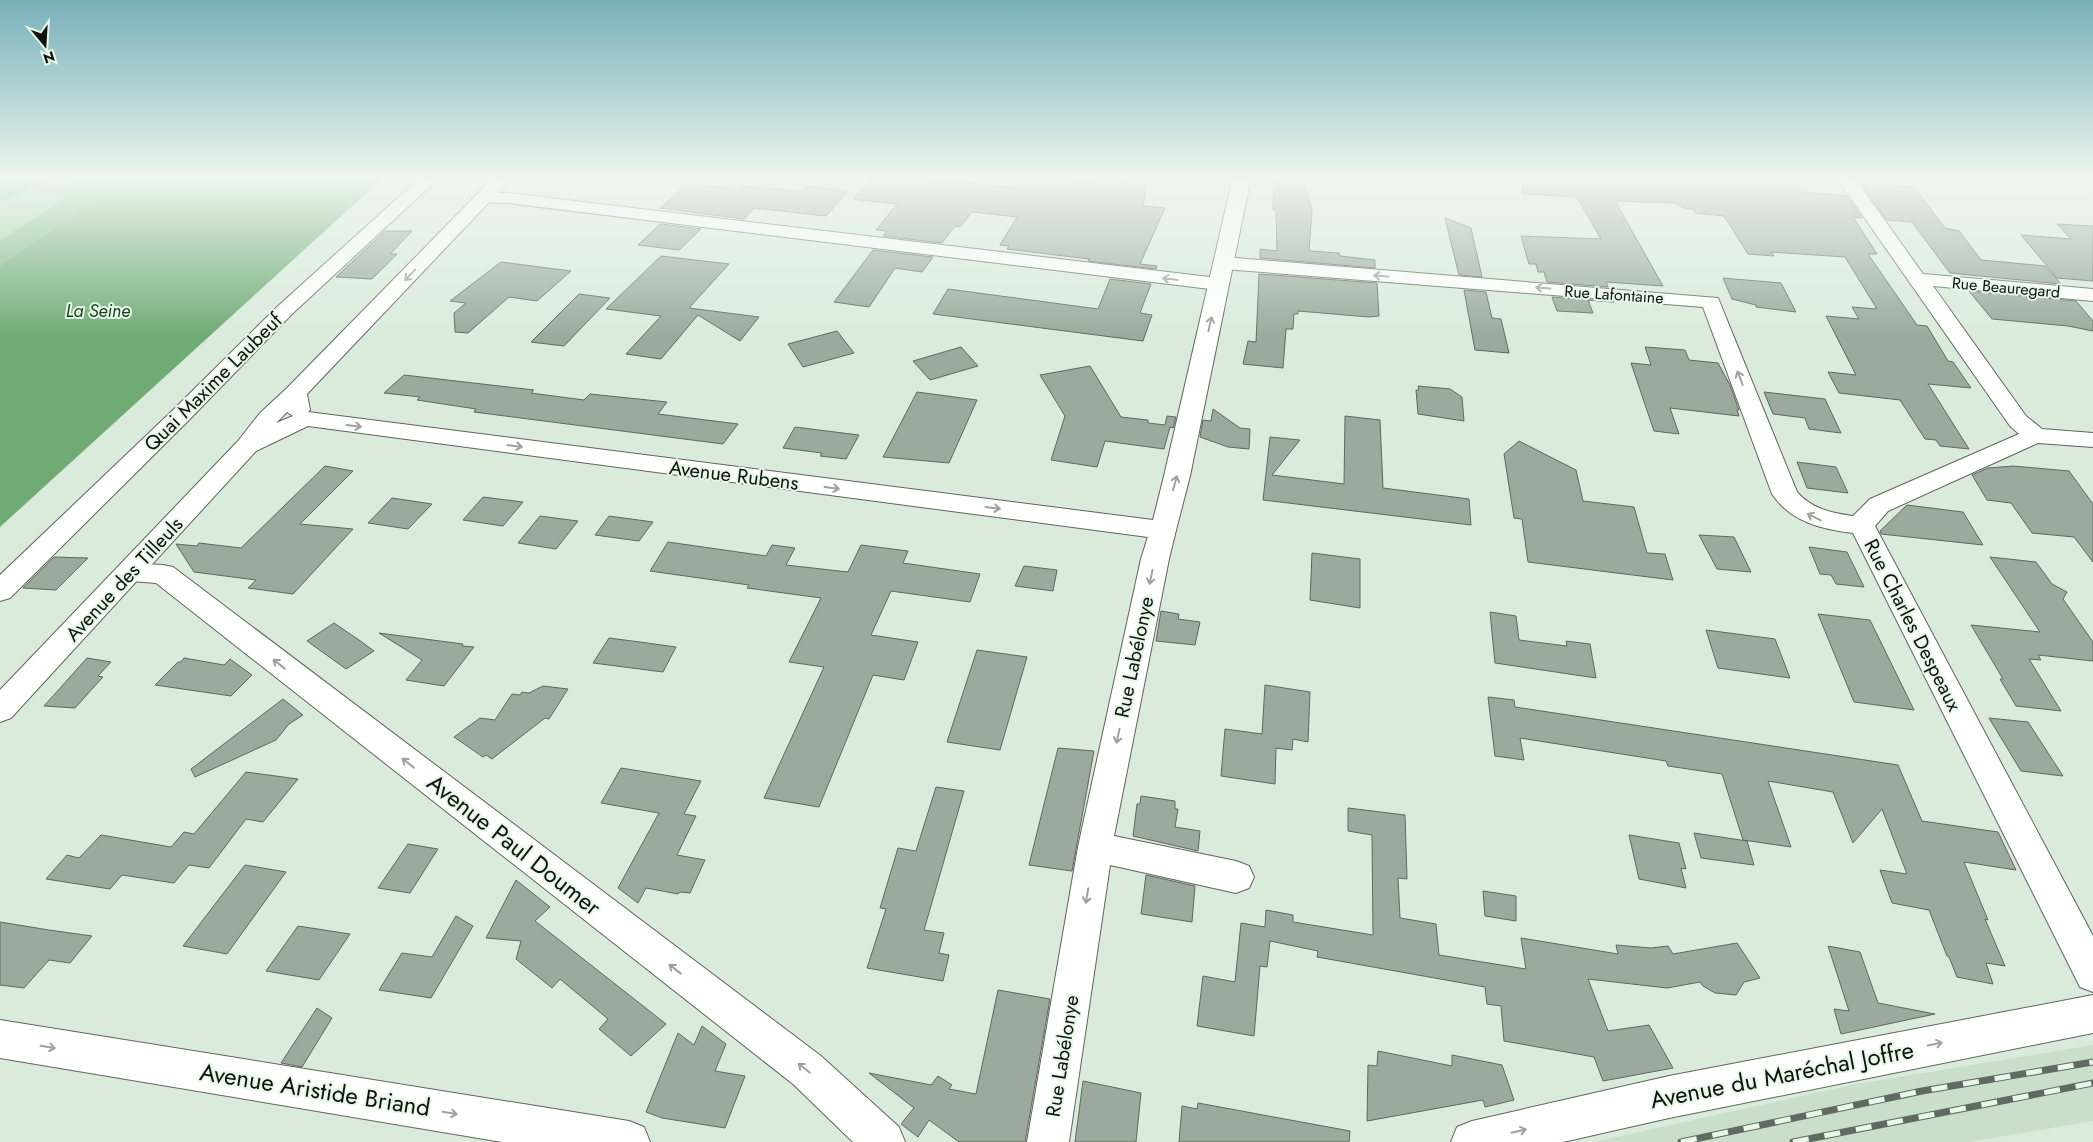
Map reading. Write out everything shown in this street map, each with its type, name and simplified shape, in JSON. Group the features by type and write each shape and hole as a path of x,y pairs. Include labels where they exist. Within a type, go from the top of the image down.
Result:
{"street":[{"name":"Quai Maxime Laubeuf","path":"0,591 187,409 285,310 372,230"},
{"name":"Avenue des Tilleuls","path":"0,710 131,572 247,446 273,414 454,230"},
{"path":"811,230 1221,274"},
{"name":"Rue Labélonye","path":"1048,1142 1095,847 1155,559 1177,476 1230,230"},
{"path":"1883,230 2018,421 2035,436 2093,440"},
{"name":"Rue Lafontaine","path":"1221,274 1711,302 1785,494 1793,506 1823,521 1862,526"},
{"name":"Rue Beauregard","path":"1918,280 2093,296"},
{"path":"295,393 296,408 305,419"},
{"name":"Avenue des Tilleuls","path":"247,446 305,419"},
{"name":"Avenue Rubens","path":"305,419 1163,530"},
{"name":"Rue Charles Despeaux","path":"2035,436 1879,505 1863,521 1862,526 2093,974"},
{"name":"Avenue Paul Doumer","path":"131,572 163,574 807,1070 884,1142"},
{"path":"1095,847 1236,877"},
{"name":"Avenue du Maréchal Joffre","path":"1472,1142 1678,1095 2093,1014"},
{"name":"Avenue Aristide Briand","path":"0,1039 629,1142"}],"shaded area":[{"path":"0,230 16,230 0,241"},
{"path":"16,230 50,230 0,265 0,241"},
{"path":"2093,1045 2093,1121 1969,1142 1594,1142 1851,1085"}],"water":[{"name":"La Seine","path":"50,230 326,230 0,527 0,265"}],"building":[{"path":"653,230 700,230 679,250 638,245"},
{"path":"879,230 952,230 942,243 883,236 887,231"},
{"path":"1009,230 1155,230 1140,264 1157,266 1156,269 1088,261 1089,259 1007,249 1009,246 1000,245"},
{"path":"1276,230 1311,230 1309,251 1339,253 1340,256 1375,260 1375,268 1260,258 1260,249 1277,251"},
{"path":"1448,230 1472,230 1482,277 1459,275"},
{"path":"1596,230 1632,230 1663,286 1606,282 1608,287 1547,282 1544,272 1538,272 1536,264 1529,264 1521,236 1601,239"},
{"path":"1733,230 1862,230 1877,254 1868,254 1917,325 1927,326 1948,361 1953,362 1971,388 1928,384 1969,449 1940,446 1936,440 1925,439 1900,400 1839,393 1828,372 1856,375 1826,316 1859,319 1852,307 1877,309 1845,257 1771,252 1774,256 1748,254"},
{"path":"1918,230 1959,231 1981,260 2045,266 2061,284 1950,273"},
{"path":"2063,230 2093,230 2093,281 2057,278 2021,235 2071,239"},
{"path":"385,231 412,231 390,254 397,254 372,279 336,277"},
{"path":"873,250 933,257 922,272 895,268 869,307 834,302"},
{"path":"661,256 729,264 689,308 759,317 740,341 698,315 661,359 626,354 661,316 606,309"},
{"path":"501,262 571,271 537,301 509,297 468,333 455,332 454,313 466,303 450,301"},
{"path":"1259,274 1377,283 1379,316 1369,317 1298,311 1298,314 1294,314 1293,329 1286,329 1283,368 1243,364 1248,341 1256,342"},
{"path":"1723,278 1781,283 1796,312 1756,307 1756,305 1732,299"},
{"path":"1110,279 1151,284 1140,313 1152,315 1143,341 933,314 948,289 1098,309"},
{"path":"1464,290 1486,292 1492,318 1501,319 1509,353 1475,350"},
{"path":"1969,291 2076,301 2093,321 2093,331 2068,326 1992,319"},
{"path":"579,294 610,298 564,346 531,342"},
{"path":"1552,297 1588,300 1593,313 1557,311"},
{"path":"837,331 854,353 803,367 788,344"},
{"path":"961,347 978,366 930,380 913,361"},
{"path":"1645,347 1685,350 1689,360 1718,363 1730,385 1739,410 1737,410 1739,416 1670,408 1679,434 1654,431 1631,363 1651,365"},
{"path":"1090,366 1121,417 1148,420 1148,423 1165,425 1167,416 1176,417 1173,428 1170,427 1164,449 1105,441 1097,467 1051,460 1065,416 1040,375"},
{"path":"404,375 534,390 531,393 584,400 590,394 667,402 658,414 738,424 723,444 474,412 476,409 417,400 420,397 384,393"},
{"path":"1418,386 1450,389 1462,397 1464,421 1418,414 1416,390 1419,390"},
{"path":"917,392 977,400 949,463 883,457"},
{"path":"1764,392 1825,399 1841,433 1809,429 1805,418 1773,414"},
{"path":"1213,409 1240,428 1250,429 1249,449 1228,447 1200,437 1203,420 1211,421"},
{"path":"1345,416 1380,420 1383,488 1469,499 1471,525 1263,500 1270,437 1300,440 1272,475 1344,484"},
{"path":"795,427 859,435 846,459 820,456 822,453 783,448"},
{"path":"1519,441 1576,470 1583,501 1634,507 1647,553 1665,554 1673,580 1528,562 1522,519 1514,518 1504,454"},
{"path":"1797,462 1836,467 1848,493 1807,488"},
{"path":"325,466 353,471 300,524 353,529 293,594 248,588 256,580 194,572 176,544 197,546 199,543 241,548"},
{"path":"2013,466 2069,471 2093,504 2093,562 2074,537 2032,533 2011,503 1987,500 1972,475 1988,468"},
{"path":"483,497 523,502 503,526 463,520"},
{"path":"392,498 432,504 408,529 368,523"},
{"path":"1907,505 1963,512 1983,545 1881,534 1880,531"},
{"path":"540,516 578,521 556,549 518,543"},
{"path":"609,516 653,522 639,541 595,535"},
{"path":"1699,535 1734,537 1751,572 1717,569"},
{"path":"668,542 766,556 772,545 795,548 786,565 848,572 861,545 908,551 903,563 980,574 970,602 891,591 871,635 918,642 904,680 873,675 819,807 764,798 824,667 789,662 821,598 747,588 749,585 650,571"},
{"path":"1809,547 1847,552 1864,587 1836,584 1831,575 1820,574"},
{"path":"1312,553 1360,559 1360,608 1310,600"},
{"path":"54,557 88,558 56,590 23,588"},
{"path":"1990,557 2036,562 2052,584 2067,592 2063,599 2093,642 2093,661 2038,655 2041,660 2029,659 2061,711 2016,706 2000,679 2003,679 1971,625 2040,632"},
{"path":"1024,566 1057,570 1053,591 1015,586"},
{"path":"1161,611 1179,614 1178,619 1200,622 1195,645 1156,641"},
{"path":"1490,612 1516,616 1519,640 1567,646 1566,641 1590,644 1596,678 1495,663"},
{"path":"1818,614 1870,620 1914,710 1854,702"},
{"path":"334,623 374,651 346,669 307,641"},
{"path":"1706,630 1775,639 1790,678 1718,668"},
{"path":"379,633 474,647 444,686 406,680 422,660"},
{"path":"609,638 676,647 663,672 593,663"},
{"path":"977,650 1027,657 1000,750 947,742"},
{"path":"87,658 111,662 98,676 103,677 75,708 44,706"},
{"path":"184,658 224,665 230,659 252,675 231,696 155,685"},
{"path":"1265,685 1310,692 1308,742 1293,739 1292,750 1276,748 1275,784 1221,776 1225,729 1262,734"},
{"path":"543,686 568,689 549,719 545,718 492,759 486,755 483,757 454,737 480,718 495,720 512,694 529,693"},
{"path":"1488,697 1514,700 1515,707 1898,765 1922,821 1998,832 2016,870 1964,862 2005,966 1986,963 1993,984 1957,977 1929,910 1892,903 1880,870 1907,874 1882,809 1853,843 1833,792 1768,781 1791,847 1743,840 1722,774 1668,766 1666,761 1520,738 1524,760 1495,756"},
{"path":"283,699 303,715 289,724 276,740 195,777 191,769"},
{"path":"1989,718 2028,722 2063,776 2021,771"},
{"path":"1058,748 1094,751 1072,871 1029,865"},
{"path":"621,768 701,781 684,814 696,816 677,855 705,860 690,893 680,892 678,894 646,888 638,903 618,888 659,813 601,803"},
{"path":"246,772 298,779 263,822 246,819 209,868 189,865 174,883 122,875 110,889 46,879 67,855 79,858 101,835 171,847 184,832 194,834"},
{"path":"936,787 964,791 924,930 944,933 939,953 949,955 943,981 867,968 886,909 880,908 898,848 916,851"},
{"path":"1141,796 1175,801 1175,809 1178,809 1175,827 1200,831 1198,851 1133,836 1137,804 1140,804"},
{"path":"1348,808 1405,815 1407,879 1398,878 1400,918 1436,924 1439,955 1526,969 1521,938 1618,954 1616,945 1651,948 1668,946 1673,954 1737,943 1760,978 1744,982 1736,995 1715,993 1700,982 1667,988 1588,979 1608,1031 1649,1025 1673,1068 1603,1081 1594,1057 1504,1041 1501,1006 1487,1004 1485,987 1317,957 1318,951 1270,941 1267,967 1260,966 1254,1036 1197,1026 1203,976 1235,982 1241,923 1265,927 1266,910 1293,915 1293,922 1373,935 1372,835 1348,831"},
{"path":"1694,833 1747,841 1754,865 1701,858"},
{"path":"1629,835 1679,843 1686,869 1681,868 1686,888 1639,879"},
{"path":"408,844 438,849 410,893 378,888"},
{"path":"245,865 286,872 227,954 183,946"},
{"path":"1146,875 1195,886 1192,922 1141,914"},
{"path":"516,880 550,907 535,921 666,1024 631,1056 599,1029 608,1019 560,979 552,988 516,959 521,941 486,938"},
{"path":"1483,891 1516,896 1516,921 1485,916"},
{"path":"456,916 473,926 431,998 379,990 402,953 432,957"},
{"path":"0,922 92,936 70,963 49,960 24,988 0,985"},
{"path":"298,926 350,934 319,980 266,971"},
{"path":"1828,946 1860,952 1878,1003 1935,1014 1841,1034 1834,1009 1849,1011"},
{"path":"998,990 1050,999 1025,1142 959,1142 929,1120 918,1137 901,1124 914,1108 869,1073 931,1085 938,1076 952,1085 949,1089 976,1094"},
{"path":"317,1008 332,1018 302,1067 281,1063"},
{"path":"702,1026 726,1044 715,1071 745,1076 725,1128 662,1118 646,1112 678,1033 694,1045"},
{"path":"1378,1051 1452,1066 1452,1055 1502,1065 1514,1100 1485,1107 1483,1100 1367,1121 1368,1065 1377,1066"},
{"path":"1083,1081 1141,1093 1136,1142 1075,1142"},
{"path":"1198,1103 1350,1131 1349,1142 1179,1142 1182,1106 1197,1109"}],"railway":[{"path":"1681,1142 1922,1091 2093,1062"},
{"path":"1793,1142 2093,1083"}]}
